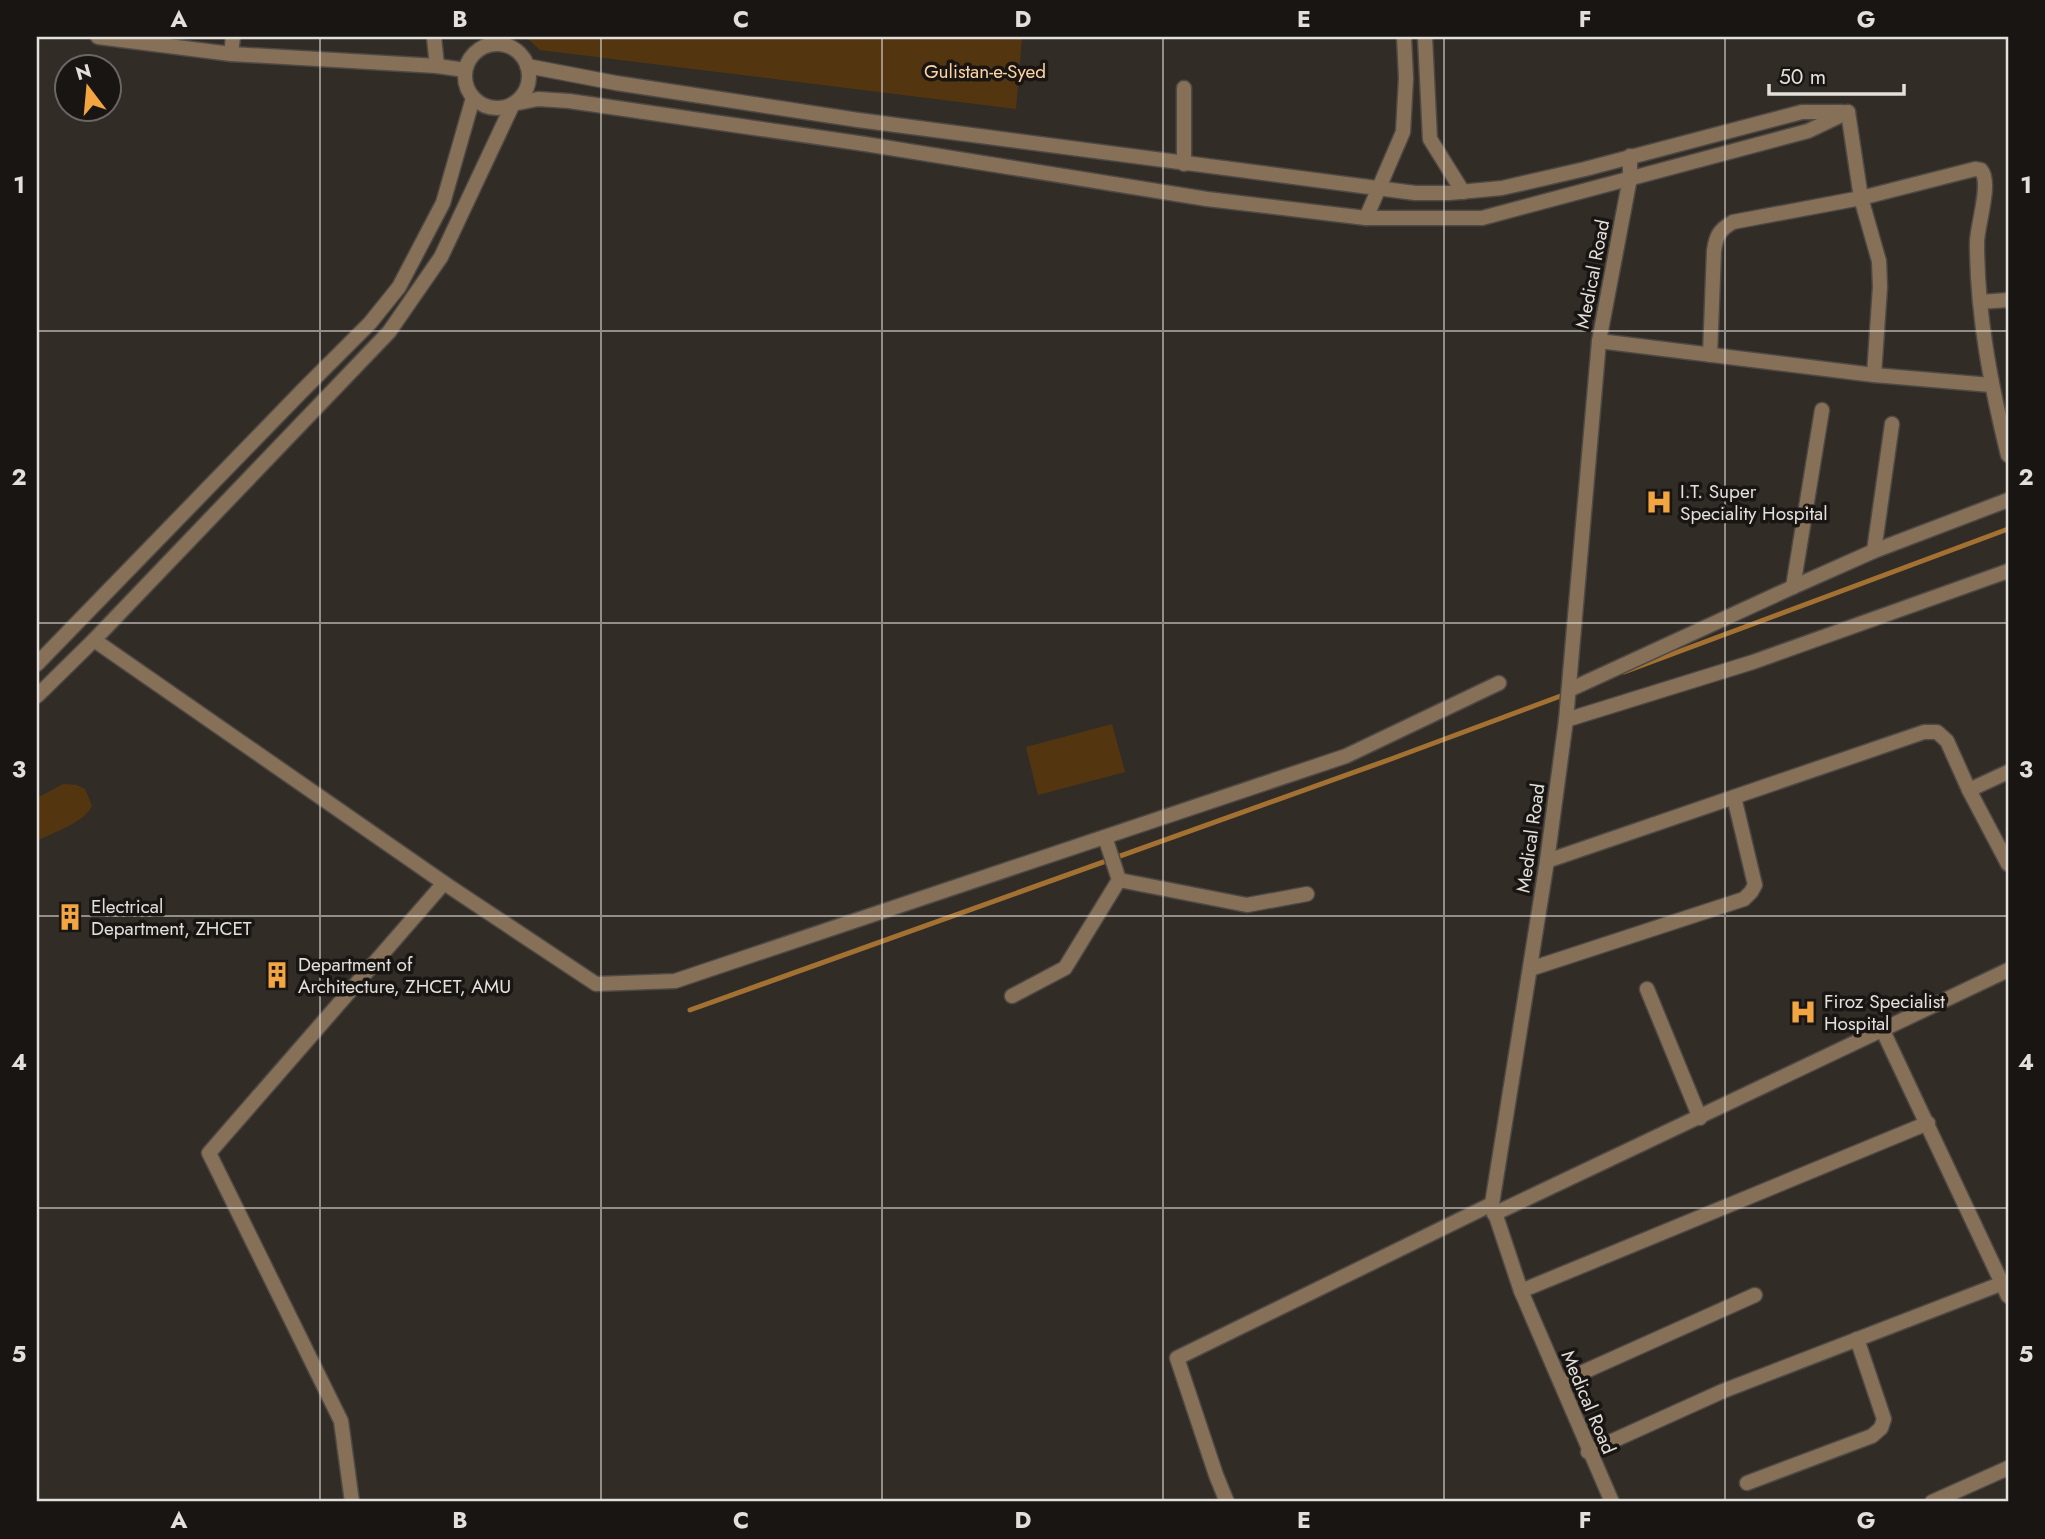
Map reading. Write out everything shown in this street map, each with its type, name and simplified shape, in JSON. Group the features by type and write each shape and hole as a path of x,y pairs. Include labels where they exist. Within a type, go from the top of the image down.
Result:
{"street":[{"path":"98,37 231,54 465,70"},
{"path":"231,54 233,37"},
{"path":"434,37 437,66"},
{"path":"37,696 389,332 441,257 513,104 527,89 529,75 522,57 498,37"},
{"path":"1366,218 1403,132 1406,78 1404,37"},
{"path":"1425,37 1430,139 1463,192"},
{"path":"511,48 493,45 484,47 469,61 465,70 467,88 473,98 488,107 499,108 538,99 569,100 1207,199 1366,218 1482,218 1808,131 1848,112"},
{"path":"527,66 723,100 1415,193 1502,188 1802,112 1848,112"},
{"path":"1184,88 1184,164"},
{"path":"37,664 370,323 400,287 443,203 473,98"},
{"path":"719,122 723,100"},
{"path":"1848,112 1861,198 1879,261 1880,287 1874,375"},
{"name":"Medical Road","path":"1612,1502 1588,1452 1521,1291 1493,1209 1566,720 1599,341 1630,178 1630,156"},
{"path":"1710,355 1714,251 1716,238 1722,228 1733,222 1861,198 1975,169 1981,170 1986,180 1977,240 1980,302 1991,385 2008,455"},
{"path":"1980,302 2008,300"},
{"path":"1599,341 1874,375 1991,385"},
{"path":"1793,587 1822,410"},
{"path":"1874,551 1892,424"},
{"path":"1569,690 1874,551 2008,500"},
{"path":"1566,720 1753,662 2008,571"},
{"path":"94,640 444,883 596,984 665,981 688,976 1346,756 1499,683"},
{"path":"1547,861 1924,732 1937,732 1947,741 1969,790 2004,847 2008,864"},
{"path":"1969,790 2008,772"},
{"path":"1530,969 1744,899 1755,885 1734,797"},
{"path":"1012,996 1065,968 1119,880 1105,837"},
{"path":"1119,880 1247,905 1307,894"},
{"path":"352,1502 341,1421 209,1153 444,883"},
{"path":"1227,1502 1177,1358 1493,1209 1700,1118 2008,970"},
{"path":"1647,989 1700,1118"},
{"path":"1588,1452 1723,1391 1857,1339 2005,1290 1883,1031"},
{"path":"1521,1291 1928,1123"},
{"path":"1560,1382 1755,1295"},
{"path":"1747,1483 1836,1451 1872,1436 1881,1428 1884,1419 1857,1339"},
{"path":"1932,1502 1962,1496 2008,1468"}],"green space":[{"name":"Gulistan-e-Syed","path":"526,37 1022,37 1016,109 540,50"},
{"path":"1112,724 1125,772 1038,795 1026,747"},
{"path":"63,784 77,785 85,789 92,806 75,822 37,841 37,798"}],"waterway":[{"path":"1624,672 2008,529"},
{"path":"690,1010 1566,694"}],"place":[{"name":"I.T. Super Speciality Hospital","path":"1659,502"},
{"name":"Electrical Department, ZHCET","path":"70,917"},
{"name":"Department of Architecture, ZHCET, AMU","path":"277,975"},
{"name":"Firoz Specialist Hospital","path":"1803,1012"}]}
